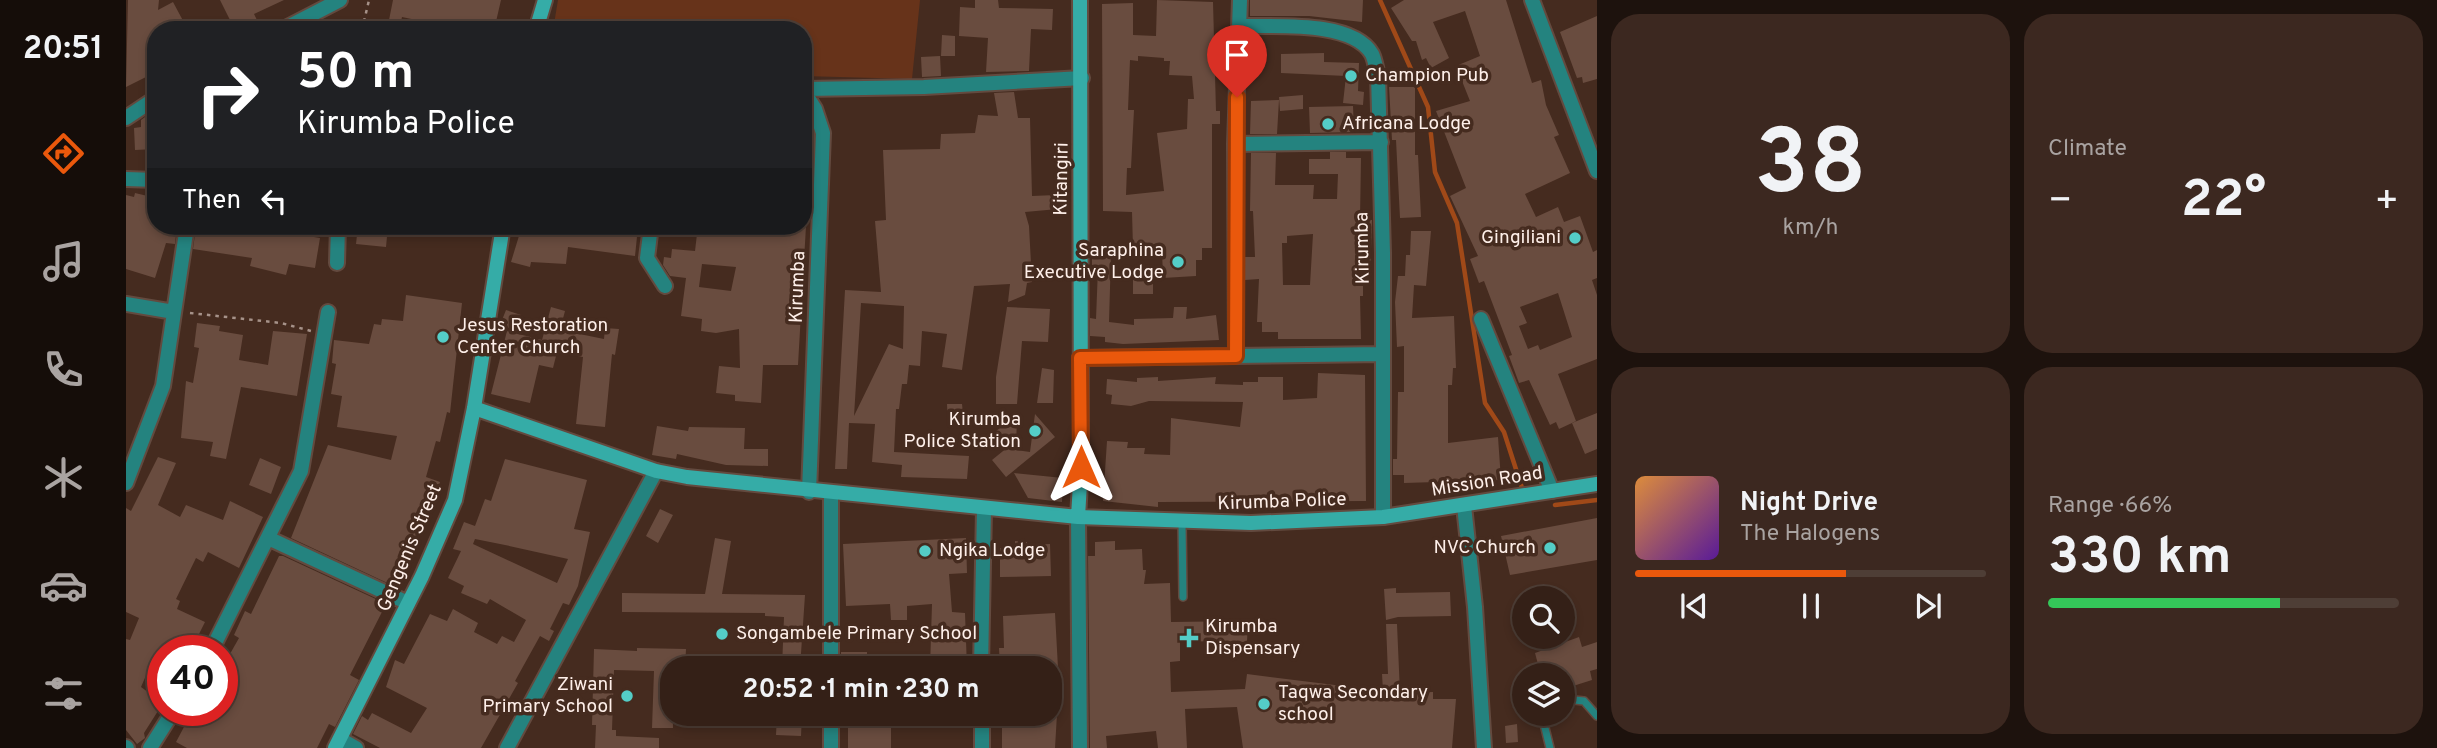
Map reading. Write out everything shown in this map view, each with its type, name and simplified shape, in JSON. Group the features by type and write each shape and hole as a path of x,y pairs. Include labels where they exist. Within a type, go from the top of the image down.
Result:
{"street":[{"path":"299,21 340,0"},
{"path":"539,21 545,0"},
{"name":"Kitangiri","path":"1080,0 1080,358"},
{"path":"1236,356 1234,144 1240,0"},
{"path":"1532,0 1597,171"},
{"name":"Kirumba","path":"1241,26 1334,31 1358,39 1372,54 1378,75 1381,142 1383,516"},
{"path":"812,89 925,88 1082,78"},
{"name":"Kirumba","path":"809,492 823,133 812,102"},
{"path":"126,118 147,104"},
{"path":"1234,144 1381,142"},
{"path":"126,179 147,180"},
{"path":"126,483 163,386 186,235"},
{"path":"337,263 338,235"},
{"name":"Gengenis Street","path":"337,743 408,603 455,500 474,408 502,235"},
{"path":"650,235 647,258 665,286"},
{"path":"126,304 174,312"},
{"path":"219,635 301,471 328,312"},
{"path":"1480,319 1552,491"},
{"path":"1080,748 1080,358 1383,354"},
{"path":"474,408 656,471 809,492 1078,517"},
{"path":"507,748 656,471"},
{"name":"Mission Road","path":"1383,516 1597,484"},
{"path":"831,493 831,656"},
{"path":"1464,506 1475,607 1484,748"},
{"path":"981,656 984,509"},
{"name":"Kirumba Police","path":"1078,517 1182,523 1292,522 1383,516"},
{"path":"268,538 408,603"},
{"path":"150,748 164,726"},
{"path":"831,726 831,748"},
{"path":"982,726 982,748"},
{"path":"337,743 356,748"}],"lane":[{"path":"1182,523 1183,597"},
{"path":"1575,701 1584,701 1597,716"},
{"path":"1544,726 1550,748"}],"path":[{"path":"364,21 369,0"},
{"path":"174,312 281,323 324,335"}],"shaded area":[{"path":"558,0 920,0 912,79 812,76 812,21 554,21"}],"building":[{"path":"128,0 159,0 158,10 173,2 183,21 147,21 147,76 126,87"},
{"path":"220,0 284,0 254,14 257,20 255,21 230,21"},
{"path":"393,0 501,0 496,21 421,21 402,17 401,21 389,21"},
{"path":"975,0 998,0 999,8 1053,9 1052,30 1031,29 1029,71 986,72 988,38 959,36 960,7 975,8"},
{"path":"1157,0 1213,2 1216,111 1220,111 1220,124 1212,124 1212,248 1202,248 1202,260 1196,260 1196,276 1163,278 1162,250 1133,248 1132,212 1103,211 1102,4 1133,3 1133,35 1156,36","holes":["1138,56 1164,58 1164,61 1170,61 1169,75 1192,76 1194,99 1188,99 1187,129 1157,133 1164,191 1126,195 1127,168 1131,168 1134,110 1128,110 1130,60 1138,61"]},
{"path":"1250,0 1363,0 1362,22 1309,16 1250,16"},
{"path":"1404,0 1506,0 1532,83 1541,80 1546,105 1559,135 1554,137 1570,173 1525,194 1536,217 1558,207 1564,222 1580,216 1593,252 1597,250 1597,278 1592,280 1597,295 1597,359 1558,374 1576,421 1559,429 1556,422 1550,425 1529,380 1519,383 1509,356 1512,355 1484,281 1479,283 1470,259 1478,256 1450,196 1466,188 1436,111 1470,101 1456,66 1480,56 1465,11 1433,22 1449,58 1431,68 1426,58 1422,60 1416,41 1412,41 1391,8","holes":["1558,293 1572,337 1540,350 1538,345 1528,349 1519,326 1527,323 1520,307"]},
{"path":"1597,16 1597,79 1583,83 1582,77 1577,78 1560,32"},
{"path":"942,35 955,36 955,56 941,56"},
{"path":"1324,53 1324,62 1359,63 1358,91 1364,92 1363,105 1343,103 1346,76 1281,73 1281,54"},
{"path":"940,56 941,76 922,77 921,57"},
{"path":"1389,87 1415,87 1415,155 1418,155 1421,217 1400,218 1396,140 1392,140"},
{"path":"1014,92 1018,118 1030,118 1032,196 1056,195 1058,209 1025,212 1029,226 1032,282 1027,283 1025,295 1008,302 1010,284 974,286 962,370 942,367 947,334 922,331 920,366 909,365 907,384 902,384 899,409 896,409 894,452 969,456 967,479 901,477 902,465 872,462 875,424 849,423 847,469 835,469 845,290 881,292 875,221 886,220 883,150 940,149 941,134 975,133 978,115 998,116 994,93","holes":["861,303 904,306 903,349 889,344 854,416"]},
{"path":"1303,95 1303,109 1280,111 1279,97"},
{"path":"1279,100 1277,134 1250,134 1251,101"},
{"path":"1353,106 1354,132 1310,133 1309,107"},
{"path":"145,117 147,149 135,150 134,128 141,127 141,120"},
{"path":"1330,152 1346,152 1346,158 1361,158 1360,219 1372,220 1370,279 1363,279 1363,296 1360,296 1361,339 1278,339 1278,332 1262,332 1262,322 1257,322 1259,279 1245,280 1245,257 1255,257 1253,211 1250,211 1251,153 1276,153 1275,185 1314,185 1313,199 1337,199 1338,174 1309,174 1309,159 1330,159","holes":["1313,234 1310,285 1283,285 1282,243 1287,243 1287,236"]},
{"path":"135,193 147,196 147,235 176,235 175,244 166,243 155,278 126,269 126,195 134,197"},
{"path":"1411,231 1431,231 1426,286 1414,285 1412,318 1454,316 1456,368 1453,368 1452,385 1448,385 1448,443 1498,437 1501,480 1404,483 1404,475 1393,475 1393,459 1397,459 1398,392 1404,392 1404,346 1397,347 1395,302 1398,276 1405,276 1406,255 1410,255"},
{"path":"195,235 302,235 320,238 315,268 289,264 286,275 250,266 252,258 193,249"},
{"path":"357,235 387,235 386,247 356,244"},
{"path":"519,235 637,235 635,256 568,247 566,264 531,262 530,267 511,262"},
{"path":"697,235 805,235 798,365 763,365 761,403 735,401 735,395 716,393 719,366 740,368 739,329 716,333 701,331 702,319 681,316 686,278 670,276 663,265 664,257 671,258 672,249 695,251","holes":["702,264 736,267 731,291 699,287"]},
{"path":"1092,254 1111,254 1109,322 1134,325 1134,319 1173,318 1174,307 1187,307 1186,319 1216,315 1219,340 1123,344 1105,342 1105,337 1090,336 1090,318 1096,319 1098,268 1092,268"},
{"path":"1133,277 1153,277 1153,294 1133,294"},
{"path":"406,295 462,303 450,413 447,412 440,442 436,441 426,477 440,482 430,512 396,587 291,538 328,445 391,460 397,436 337,427 342,396 331,394 336,364 332,363 334,340 369,344 374,324 381,325 382,319 403,321"},
{"path":"551,307 565,311 560,330 604,339 605,328 619,329 615,355 612,354 605,427 576,424 583,357 557,352 553,368 539,365 530,403 491,394 507,331 542,340"},
{"path":"1007,307 1050,309 1048,342 1022,341 1017,404 996,404 996,377"},
{"path":"506,310 521,315 515,330 500,325"},
{"path":"197,323 220,326 219,331 243,335 239,360 268,365 273,331 307,334 297,396 241,387 226,459 210,456 213,442 181,438 186,381 193,383 199,348 194,347"},
{"path":"1042,368 1054,370 1053,403 1037,403"},
{"path":"1318,373 1365,375 1366,501 1158,502 1158,507 1103,501 1107,441 1128,442 1127,448 1145,448 1144,454 1170,455 1171,418 1240,427 1243,402 1149,401 1131,406 1111,404 1112,395 1106,394 1107,379 1137,382 1137,378 1158,377 1158,381 1216,377 1215,384 1243,385 1243,382 1258,382 1258,377 1283,377 1283,400 1317,398"},
{"path":"947,404 962,404 964,423 948,425"},
{"path":"1597,413 1597,449 1585,454 1572,423"},
{"path":"1017,414 1016,450 1030,452 1035,414 1055,437 1006,477 992,460 1008,447 995,432"},
{"path":"657,426 688,431 689,427 745,428 744,449 768,449 768,466 726,465 677,454 676,459 652,455"},
{"path":"158,457 176,463 158,505 180,517 186,505 223,520 230,501 263,517 239,568 208,552 203,562 196,558 176,599 180,601 177,609 205,622 198,635 147,635 147,673 141,687 147,691 148,726 144,733 145,738 137,744 126,730 126,639 130,640 139,618 126,612 126,508 131,511"},
{"path":"260,458 281,467 271,494 249,485"},
{"path":"505,459 587,480 574,529 590,532 578,586 569,605 563,603 550,629 554,631 549,641 540,636 515,681 518,683 481,748 380,748 353,734 362,716 368,720 372,713 411,733 427,708 386,687 395,660 404,664 430,614 447,621 453,609 478,623 474,632 497,644 502,636 514,642 526,620 490,599 487,604 461,593 464,586 448,578 461,551 453,549 464,522 475,526 485,499 491,501","holes":["475,539 568,559 557,583 473,544"]},
{"path":"1014,473 1063,478 1062,502 1028,498"},
{"path":"660,509 673,515 658,543 646,536"},
{"name":"NVC Church","path":"1597,518 1597,560 1510,575 1501,536"},
{"path":"715,538 731,541 722,594 805,595 801,656 782,656 784,617 765,616 765,613 622,612 622,593 705,594"},
{"path":"966,538 967,573 949,574 952,612 965,613 967,656 930,656 932,604 907,606 907,620 891,620 890,604 846,606 843,544"},
{"path":"1015,541 1027,542 1027,545 1050,544 1051,576 1000,577 1000,548 1015,549"},
{"path":"1115,541 1115,550 1142,549 1143,570 1146,570 1144,584 1170,583 1171,622 1248,621 1247,642 1180,641 1180,661 1170,662 1171,692 1245,689 1247,674 1383,691 1382,674 1388,674 1386,624 1397,624 1400,693 1433,692 1433,699 1456,699 1452,748 1243,748 1237,707 1185,709 1187,748 1158,748 1156,731 1106,736 1107,748 1090,748 1088,556 1095,556 1095,542"},
{"path":"279,556 393,607 391,611 384,608 350,675 359,680 335,727 329,724 317,748 187,748 176,742 184,726 238,726 239,638 234,635 245,611 251,614"},
{"path":"1396,588 1396,593 1450,592 1451,616 1398,617 1386,620 1384,589"},
{"path":"1055,613 1057,656 999,656 999,648 1004,648 1003,616"},
{"path":"1579,637 1582,647 1597,642 1597,669 1590,671 1592,680 1575,685 1575,663 1538,663 1535,653 1546,649 1575,649 1575,638"},
{"path":"637,648 686,649 686,656 660,656 660,726 673,728 652,728 654,671 614,670 612,730 616,730 616,736 659,738 659,748 595,748 596,725 592,725 594,649 637,651"},
{"path":"841,652 867,652 867,656 841,656"},
{"path":"776,726 801,726 801,736 776,735"},
{"path":"848,726 891,726 891,748 848,748"},
{"path":"1002,726 1056,726 1055,748 1002,748"},
{"path":"1505,726 1517,726 1518,742 1506,743"}],"waterway":[{"path":"1380,0 1428,107 1435,172 1457,223 1485,403 1504,432 1523,491"},
{"path":"1555,505 1597,500"}],"place":[{"name":"Champion Pub","path":"1351,76"},
{"name":"Africana Lodge","path":"1328,124"},
{"name":"Gingiliani","path":"1575,238"},
{"name":"Saraphina Executive Lodge","path":"1178,262"},
{"name":"Jesus Restoration Center Church","path":"443,337"},
{"name":"Kirumba Police Station","path":"1035,431"},
{"name":"NVC Church","path":"1550,548"},
{"name":"Ngika Lodge","path":"925,551"},
{"name":"Songambele Primary School","path":"722,634"},
{"name":"Kirumba Dispensary","path":"1189,638"},
{"name":"Ziwani Primary School","path":"627,696"},
{"name":"Taqwa Secondary school","path":"1264,704"}],"route":[{"path":"1081,467 1080,358 1236,356 1234,144 1237,97"}]}
